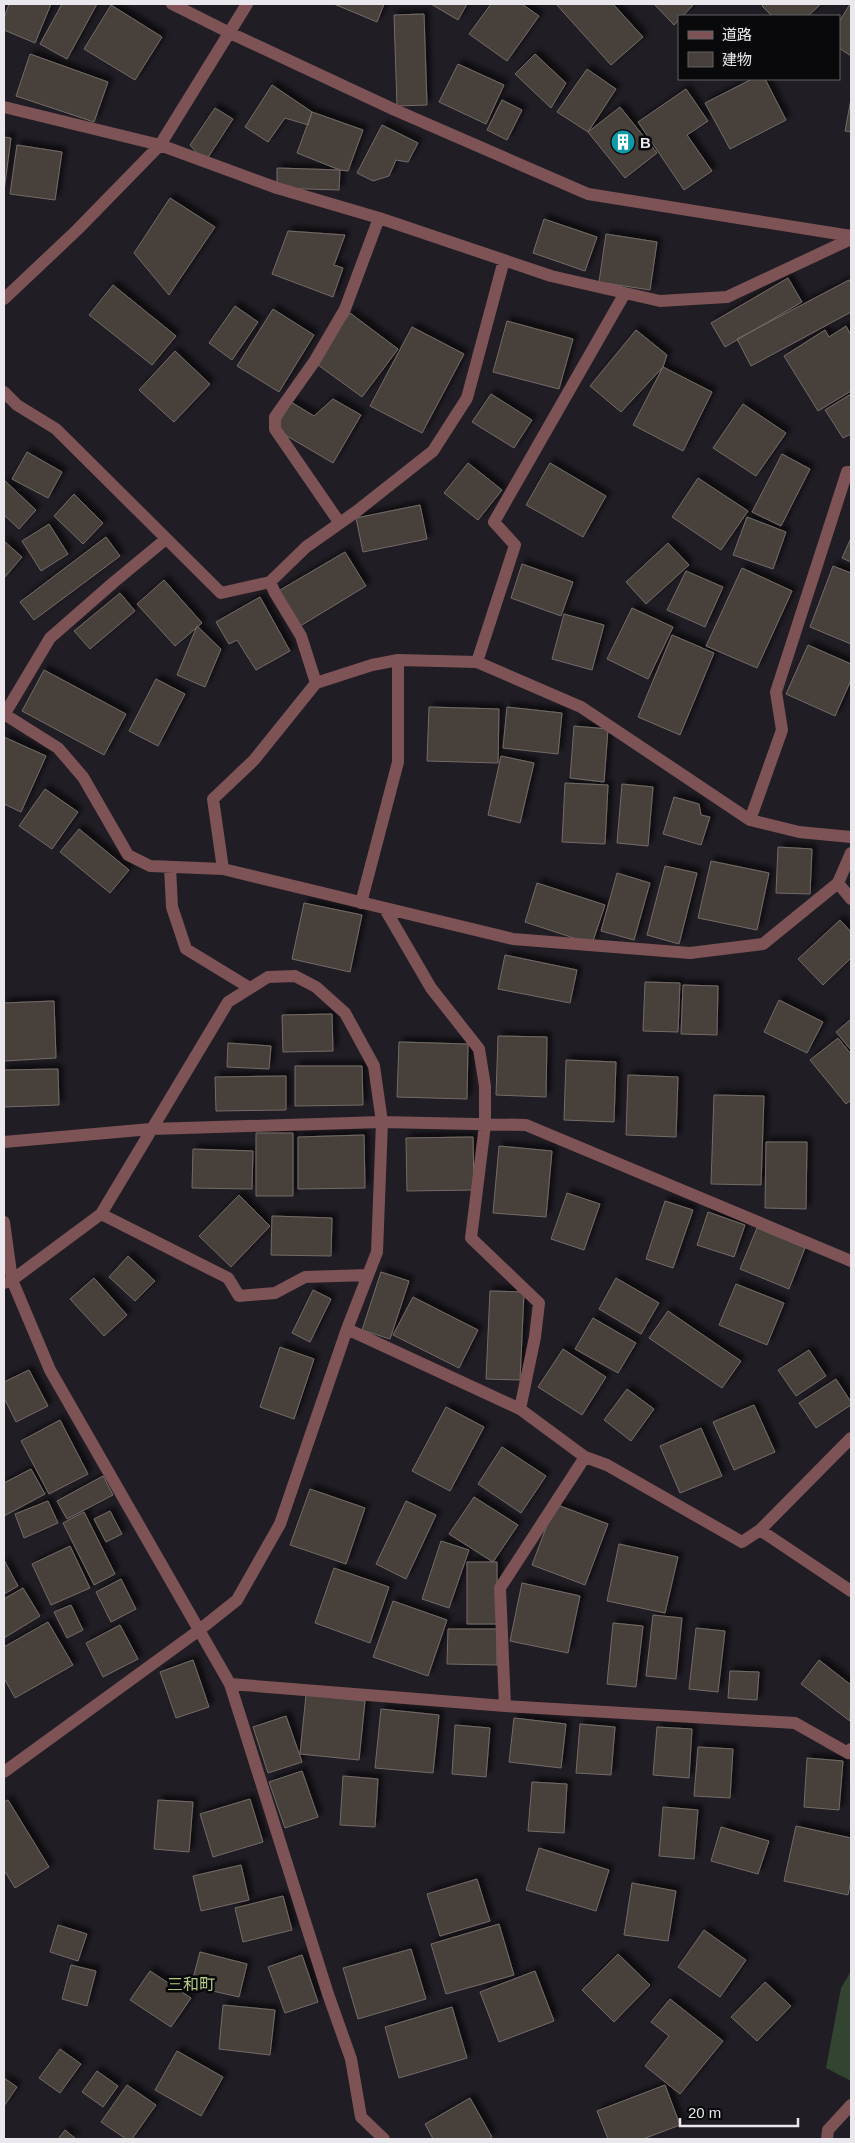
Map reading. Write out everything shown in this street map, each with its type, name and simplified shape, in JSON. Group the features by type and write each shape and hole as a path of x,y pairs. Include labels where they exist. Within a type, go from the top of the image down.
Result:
{"street":[{"path":"172,4 395,110 588,194 851,237"},
{"path":"4,299 77,230 160,145 247,4"},
{"path":"4,107 160,145 277,188 379,218 551,276 660,301 728,297 851,237"},
{"path":"339,522 275,429 275,417 314,362 344,309 379,218"},
{"path":"4,392 17,405 56,429 221,593 270,582 306,546 357,511 433,452 467,398 504,260"},
{"path":"476,662 515,545 494,522 625,293"},
{"path":"750,820 782,730 776,692 847,472 851,472"},
{"path":"166,539 50,638 4,714 58,748 83,777 128,855 150,866 223,869 513,939 690,953 763,944 838,883 851,853"},
{"path":"270,582 301,636 316,683"},
{"path":"361,903 398,762 398,660"},
{"path":"223,869 213,798 254,760 316,683 372,665 398,660 476,662 581,707 750,820 799,832 851,837"},
{"path":"170,867 172,907 186,949 250,988"},
{"path":"838,883 851,899"},
{"path":"385,909 431,988 479,1049 485,1086 485,1125 470,1238 539,1303 536,1337 520,1409"},
{"path":"4,1772 238,1600 280,1524 347,1329 377,1252 382,1122 374,1066 345,1013 316,987 295,976 268,977 228,1002 101,1214 8,1282"},
{"path":"4,1142 152,1129 382,1122 526,1126 851,1260"},
{"path":"101,1214 228,1278 238,1296 275,1294 304,1277 368,1275"},
{"path":"4,1222 8,1282 50,1370 230,1684 350,2059 361,2117 384,2139"},
{"path":"347,1329 520,1409 585,1457 607,1465 742,1542 760,1530 851,1438"},
{"path":"505,1706 500,1588 585,1457"},
{"path":"760,1530 851,1591"},
{"path":"230,1684 505,1706 795,1723 848,1753 851,1749"},
{"path":"827,2139 828,2130 851,2105"}],"green space":[{"path":"851,1971 851,2081 826,2068 841,1988"}],"building":[{"path":"9,4 51,4 35,43 4,30 4,18"},
{"path":"62,4 97,4 67,59 40,44"},
{"path":"334,4 384,4 377,22"},
{"path":"431,4 467,4 458,20"},
{"path":"491,4 522,4 539,16 507,61 469,34"},
{"path":"556,4 613,4 643,37 611,65"},
{"path":"654,4 693,5 684,15 678,15 678,21 674,25"},
{"path":"764,4 821,4 809,15 771,15 762,6"},
{"path":"851,4 851,56 840,49 840,20"},
{"path":"111,5 162,37 135,80 84,49"},
{"path":"424,14 427,105 397,106 394,15"},
{"path":"30,54 108,82 94,122 16,96"},
{"path":"535,54 566,83 551,108 515,74"},
{"path":"458,64 504,85 486,124 439,102"},
{"path":"587,69 616,89 588,132 557,112"},
{"path":"750,80 766,80 786,120 730,149 705,103"},
{"path":"272,85 312,112 308,125 285,118 268,142 245,127"},
{"path":"686,89 708,121 687,135 712,171 684,190 638,122"},
{"path":"851,99 851,132 845,131"},
{"path":"502,100 522,110 507,140 487,130"},
{"name":"B","path":"620,107 657,153 625,178 588,132"},
{"path":"215,108 233,119 205,162 190,145"},
{"path":"312,112 363,130 348,171 340,170 297,153"},
{"path":"382,125 418,143 408,162 396,160 389,176 373,181 357,173"},
{"path":"4,137 11,138 4,191"},
{"path":"17,145 62,152 55,200 10,194"},
{"path":"277,168 340,170 339,190 277,188"},
{"path":"170,198 215,227 169,295 134,253"},
{"path":"544,219 597,237 585,271 533,253"},
{"path":"288,231 345,235 334,265 343,268 333,297 272,274"},
{"path":"606,234 657,242 650,290 599,282"},
{"path":"788,278 802,302 725,347 711,323"},
{"path":"849,280 851,284 851,312 751,366 737,339"},
{"path":"113,285 176,336 152,365 89,315"},
{"path":"235,306 258,322 232,360 209,343"},
{"path":"273,309 314,335 279,392 237,366"},
{"path":"350,313 398,349 362,397 314,362"},
{"path":"507,321 573,339 559,389 493,372"},
{"path":"846,326 851,335 851,391 818,411 784,356 825,330 829,337"},
{"path":"412,327 464,354 422,433 370,406"},
{"path":"636,330 667,355 663,367 621,412 590,386"},
{"path":"175,351 210,384 174,422 139,390"},
{"path":"663,367 712,392 683,451 633,425"},
{"path":"491,394 532,420 514,448 472,422"},
{"path":"851,394 851,434 843,438 825,410"},
{"path":"333,399 361,415 333,463 275,429 291,402 314,416"},
{"path":"743,404 786,433 756,476 713,448"},
{"path":"27,452 62,472 48,498 12,479"},
{"path":"782,454 810,469 781,526 752,512"},
{"path":"468,463 502,490 478,520 444,493"},
{"path":"550,463 606,496 583,537 526,505"},
{"path":"698,478 748,511 721,550 672,517"},
{"path":"4,480 36,510 19,529 4,515"},
{"path":"74,494 103,523 83,544 54,516"},
{"path":"420,505 427,539 363,552 356,518"},
{"path":"747,517 786,532 773,569 733,555"},
{"path":"49,524 68,554 41,571 22,541"},
{"path":"106,537 120,556 34,620 20,602"},
{"path":"851,538 851,562 842,558"},
{"path":"4,541 22,557 5,577 4,576"},
{"path":"668,543 689,565 646,604 626,582"},
{"path":"345,552 366,586 297,628 275,593"},
{"path":"522,564 573,582 561,616 511,598"},
{"path":"833,566 851,573 851,644 810,627"},
{"path":"742,568 792,591 757,668 706,646"},
{"path":"686,571 723,587 705,627 667,610"},
{"path":"164,580 202,623 175,646 137,604"},
{"path":"120,593 135,611 90,649 74,631"},
{"path":"260,597 290,651 256,670 237,640 229,644 216,622"},
{"path":"632,608 673,627 648,679 607,659"},
{"path":"564,614 604,625 592,670 552,659"},
{"path":"197,626 221,649 205,687 177,675"},
{"path":"672,635 714,653 680,735 638,717"},
{"path":"808,645 851,664 851,680 835,716 786,694"},
{"path":"44,670 126,714 104,755 22,711"},
{"path":"156,679 185,694 158,746 129,731"},
{"path":"429,707 499,709 498,763 427,761"},
{"path":"507,707 562,713 558,754 503,748"},
{"path":"574,726 608,729 604,782 570,778"},
{"path":"4,737 46,756 21,812 4,804"},
{"path":"501,756 534,763 520,823 488,815"},
{"path":"565,783 608,785 605,844 562,842"},
{"path":"622,784 653,787 648,846 617,843"},
{"path":"45,789 78,812 52,849 19,826"},
{"path":"674,797 699,804 701,815 710,817 701,845 663,834"},
{"path":"79,829 129,870 110,893 60,852"},
{"path":"778,847 812,849 810,894 776,893"},
{"path":"711,861 769,873 757,930 698,918"},
{"path":"665,866 697,873 679,944 647,935"},
{"path":"617,873 650,883 634,940 601,931"},
{"path":"537,883 605,905 592,944 525,922"},
{"path":"304,903 362,915 350,972 292,959"},
{"path":"840,920 851,932 851,958 823,985 798,959"},
{"path":"505,955 577,970 570,1003 498,989"},
{"path":"645,982 680,983 678,1032 643,1031"},
{"path":"683,985 718,986 717,1035 681,1034"},
{"path":"779,1000 823,1022 807,1053 764,1032"},
{"path":"54,1001 56,1058 4,1061 4,1003"},
{"path":"332,1014 333,1051 283,1052 282,1015"},
{"path":"851,1019 851,1050 836,1032"},
{"path":"498,1036 547,1037 546,1097 496,1095"},
{"path":"838,1038 851,1054 851,1100 846,1104 810,1060"},
{"path":"399,1042 468,1044 467,1099 397,1097"},
{"path":"228,1043 271,1046 269,1069 227,1067"},
{"path":"566,1060 616,1062 614,1122 564,1120"},
{"path":"295,1066 362,1066 363,1105 295,1106"},
{"path":"58,1069 59,1105 4,1107 4,1070"},
{"path":"628,1075 678,1077 676,1137 626,1135"},
{"path":"286,1076 286,1110 216,1111 215,1077"},
{"path":"714,1095 764,1096 761,1185 711,1184"},
{"path":"256,1133 293,1133 293,1196 256,1196"},
{"path":"364,1135 365,1188 298,1189 298,1137"},
{"path":"473,1137 474,1190 407,1191 406,1138"},
{"path":"766,1142 807,1142 806,1209 765,1208"},
{"path":"499,1146 552,1151 546,1217 493,1213"},
{"path":"193,1149 253,1151 252,1189 192,1188"},
{"path":"567,1193 600,1204 584,1250 551,1239"},
{"path":"239,1195 270,1226 231,1267 199,1236"},
{"path":"665,1201 693,1210 673,1268 646,1259"},
{"path":"708,1212 745,1225 734,1257 697,1245"},
{"path":"272,1216 332,1218 331,1256 271,1255"},
{"path":"757,1228 805,1248 789,1289 740,1269"},
{"path":"128,1256 155,1281 135,1301 109,1277"},
{"path":"381,1272 409,1281 390,1339 362,1330"},
{"path":"94,1278 127,1315 104,1336 70,1299"},
{"path":"616,1278 659,1303 641,1334 599,1309"},
{"path":"736,1284 784,1303 767,1345 719,1325"},
{"path":"313,1290 331,1299 310,1342 292,1333"},
{"path":"490,1291 524,1292 520,1380 486,1379"},
{"path":"413,1297 478,1330 459,1368 393,1335"},
{"path":"668,1311 741,1361 722,1388 649,1338"},
{"path":"593,1318 636,1343 618,1373 575,1349"},
{"path":"280,1347 314,1359 294,1419 260,1407"},
{"path":"563,1349 606,1377 582,1415 538,1387"},
{"path":"809,1350 826,1376 796,1396 778,1370"},
{"path":"29,1370 48,1406 16,1422 4,1398 4,1382"},
{"path":"836,1379 851,1405 816,1428 799,1403"},
{"path":"627,1389 654,1409 631,1441 604,1420"},
{"path":"754,1405 775,1452 734,1470 713,1422"},
{"path":"446,1407 484,1427 450,1491 412,1471"},
{"path":"60,1420 88,1474 49,1494 21,1441"},
{"path":"701,1428 722,1476 680,1493 660,1446"},
{"path":"502,1447 546,1476 521,1513 478,1484"},
{"path":"31,1469 45,1494 4,1516 4,1483"},
{"path":"103,1476 113,1495 67,1519 57,1501"},
{"path":"310,1489 365,1508 346,1564 290,1545"},
{"path":"474,1497 518,1525 493,1562 449,1534"},
{"path":"48,1501 58,1523 24,1538 15,1514"},
{"path":"406,1501 436,1515 406,1579 376,1564"},
{"path":"555,1504 608,1524 585,1585 532,1565"},
{"path":"110,1511 122,1534 106,1542 94,1519"},
{"path":"84,1512 115,1574 94,1585 63,1523"},
{"path":"441,1541 469,1550 449,1608 422,1599"},
{"path":"619,1544 678,1557 665,1613 607,1601"},
{"path":"70,1546 90,1588 51,1605 32,1564"},
{"path":"4,1560 18,1586 4,1594"},
{"path":"467,1562 497,1562 497,1624 467,1624"},
{"path":"334,1568 389,1587 370,1643 315,1623"},
{"path":"121,1579 136,1609 111,1622 96,1592"},
{"path":"522,1583 580,1596 568,1653 510,1641"},
{"path":"23,1588 40,1616 4,1638 4,1599"},
{"path":"393,1601 447,1620 428,1676 373,1657"},
{"path":"71,1605 83,1630 67,1638 54,1612"},
{"path":"653,1615 682,1618 676,1679 646,1676"},
{"path":"48,1622 73,1665 15,1698 4,1678 4,1647"},
{"path":"613,1623 643,1626 636,1687 607,1684"},
{"path":"120,1625 138,1659 103,1677 86,1643"},
{"path":"696,1628 725,1631 718,1692 689,1689"},
{"path":"448,1629 497,1629 497,1665 447,1664"},
{"path":"193,1660 209,1707 176,1718 160,1672"},
{"path":"819,1660 851,1685 850,1721 801,1684"},
{"path":"730,1671 759,1672 757,1700 728,1698"},
{"path":"306,1695 365,1701 359,1760 300,1754"},
{"path":"381,1709 439,1715 433,1773 375,1768"},
{"path":"286,1716 302,1762 268,1773 253,1727"},
{"path":"514,1718 566,1724 561,1768 509,1762"},
{"path":"580,1724 615,1727 611,1775 576,1773"},
{"path":"455,1725 490,1728 486,1777 452,1774"},
{"path":"657,1727 692,1729 689,1778 653,1775"},
{"path":"698,1747 733,1749 730,1798 694,1796"},
{"path":"807,1758 843,1761 839,1810 804,1807"},
{"path":"302,1771 318,1817 285,1828 269,1782"},
{"path":"343,1776 378,1779 375,1827 340,1825"},
{"path":"532,1782 567,1784 564,1833 528,1831"},
{"path":"250,1799 263,1842 213,1857 200,1814"},
{"path":"8,1800 49,1867 15,1888 4,1870 4,1802"},
{"path":"158,1800 193,1802 189,1852 154,1849"},
{"path":"663,1807 698,1810 694,1859 659,1856"},
{"path":"796,1826 851,1838 851,1880 848,1895 784,1881"},
{"path":"721,1827 769,1841 758,1874 711,1861"},
{"path":"539,1848 609,1870 596,1911 526,1890"},
{"path":"241,1865 249,1900 201,1911 193,1876"},
{"path":"477,1879 490,1921 440,1936 427,1894"},
{"path":"632,1883 676,1891 668,1941 624,1935"},
{"path":"283,1896 292,1930 243,1942 235,1908"},
{"path":"499,1924 514,1975 446,1994 431,1944"},
{"path":"58,1925 87,1934 78,1961 50,1952"},
{"path":"704,1930 746,1960 720,1997 678,1967"},
{"path":"411,1949 426,1999 358,2019 343,1968"},
{"path":"200,1952 247,1964 239,1997 191,1986"},
{"path":"618,1954 650,1985 614,2022 582,1990"},
{"path":"302,1955 318,2002 285,2013 268,1967"},
{"path":"71,1965 96,1971 87,2006 62,1999"},
{"path":"150,1971 191,1998 171,2027 130,2000"},
{"path":"535,1971 554,2021 499,2042 480,1992"},
{"path":"765,1982 791,2006 757,2041 731,2017"},
{"path":"670,1999 723,2041 680,2094 645,2066 669,2036 651,2022"},
{"path":"223,2005 275,2010 270,2055 219,2049"},
{"path":"452,2007 467,2058 399,2078 385,2027"},
{"path":"60,2049 81,2064 60,2093 39,2078"},
{"path":"177,2051 223,2077 201,2116 155,2090"},
{"path":"97,2071 118,2086 103,2107 82,2092"},
{"path":"4,2078 17,2087 4,2106"},
{"path":"127,2085 156,2105 132,2139 126,2139 101,2122"},
{"path":"665,2085 680,2125 643,2139 608,2139 597,2111"},
{"path":"470,2098 492,2137 488,2139 433,2139 425,2124"},
{"path":"65,2130 76,2139 58,2139"}],"place":[{"name":"B","path":"623,142"}],"district":[{"name":"三和町","path":"191,1984"}]}
